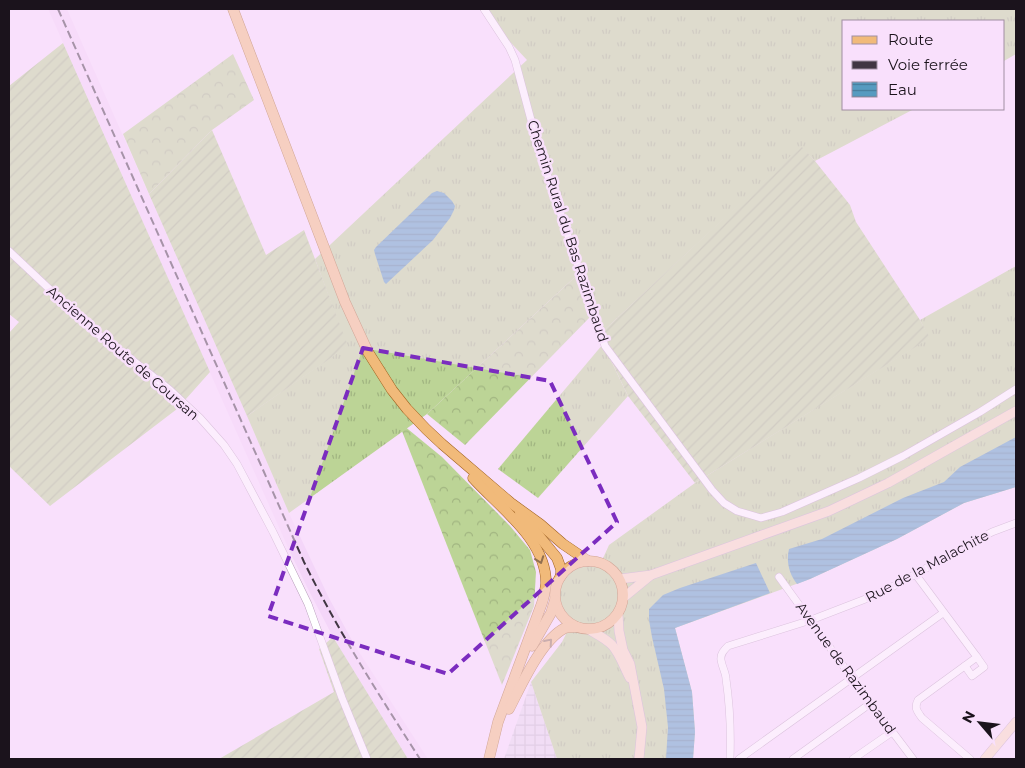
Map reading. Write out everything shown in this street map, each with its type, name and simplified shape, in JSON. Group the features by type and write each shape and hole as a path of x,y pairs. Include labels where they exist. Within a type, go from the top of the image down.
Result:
{"main road":[{"path":"233,9 345,302 360,336 377,367 407,409 442,444 511,503 588,561"},
{"path":"620,579 651,574 829,511 888,483 1016,411"},
{"path":"442,444 476,482 508,512 532,541 541,558 545,575 545,592 542,603 498,722 490,759"},
{"path":"511,503 557,558 561,569 561,576"},
{"path":"490,759 516,684 532,645 551,613 556,587 561,576 573,565 580,562 598,562 607,565 620,579 623,588 621,609 606,625 588,629 569,627 555,635 537,659 507,714"},
{"path":"623,598 651,574"},
{"path":"555,600 558,610 566,620 577,627"},
{"path":"618,613 619,631 630,664 642,727 639,759"},
{"path":"588,629 611,645 618,654 634,687"},
{"path":"985,759 1016,722"}],"street":[{"name":"Chemin Rural du Bas Razimbaud","path":"484,9 515,60 539,150 605,346 712,490 724,503 761,518 782,512 903,456 1016,389"},
{"name":"Ancienne Route de Coursan","path":"9,252 95,332 170,390 224,444 237,464 269,524 308,604 342,698 367,759"},
{"name":"Rue de la Malachite","path":"730,759 731,729 726,676 721,660 721,655 728,646 811,620 882,593 992,532 1016,525"},
{"path":"916,575 984,666 972,676 965,666"},
{"name":"Avenue de Razimbaud","path":"779,577 913,759"},
{"path":"739,759 943,612"},
{"path":"970,759 922,718 916,709 916,705 918,700 977,657"},
{"path":"792,759 802,757 871,703"},
{"path":"853,759 892,732"}],"highlighted area":[{"path":"363,348 550,381 617,522 448,674 268,616"}],"shaded area":[{"path":"48,9 67,9 289,513 329,598 354,644 428,759 408,759 333,637 309,591"},
{"path":"531,682 557,759 504,759"}],"green space":[{"path":"479,9 1016,9 1016,54 1005,60 1005,20 842,20 842,110 912,110 815,161 801,147 599,335 575,277 427,414 289,513 247,416 347,346 315,259 527,60"},
{"path":"63,43 210,372 177,409 50,506 9,466 9,333 19,322 9,314 9,86"},
{"path":"233,54 254,100 212,130 149,194 123,134"},
{"path":"212,130 266,255 304,230 348,346 247,416 149,194"},
{"path":"801,146 850,205 856,222 930,338 695,483 628,396 599,335"},
{"path":"1016,266 1016,487 964,503 897,539 810,579 675,628 692,692 695,732 693,759 557,759 531,682 562,642 573,620 565,611 561,601 560,591 568,575 576,569 587,566 599,567 609,545 695,483 929,338 920,320"},
{"path":"575,277 592,315 465,445 427,414"},
{"path":"603,344 628,396 538,498 498,469"},
{"path":"398,421 442,457 510,526 530,550 536,572 534,606 502,685"},
{"path":"333,637 408,759 219,759 334,692 319,649"}],"water":[{"path":"437,191 444,193 455,206 450,218 433,240 386,284 374,250 432,193"},
{"path":"1016,437 1016,487 964,503 897,539 810,579 797,584 794,580 788,563 789,549 822,539 903,498 944,482 960,467"},
{"path":"756,563 770,593 675,628 692,692 695,732 693,759 666,759 668,727 664,689 652,637 649,609 663,595"}],"railway":[{"path":"58,9 304,562 345,638 420,759"}]}
